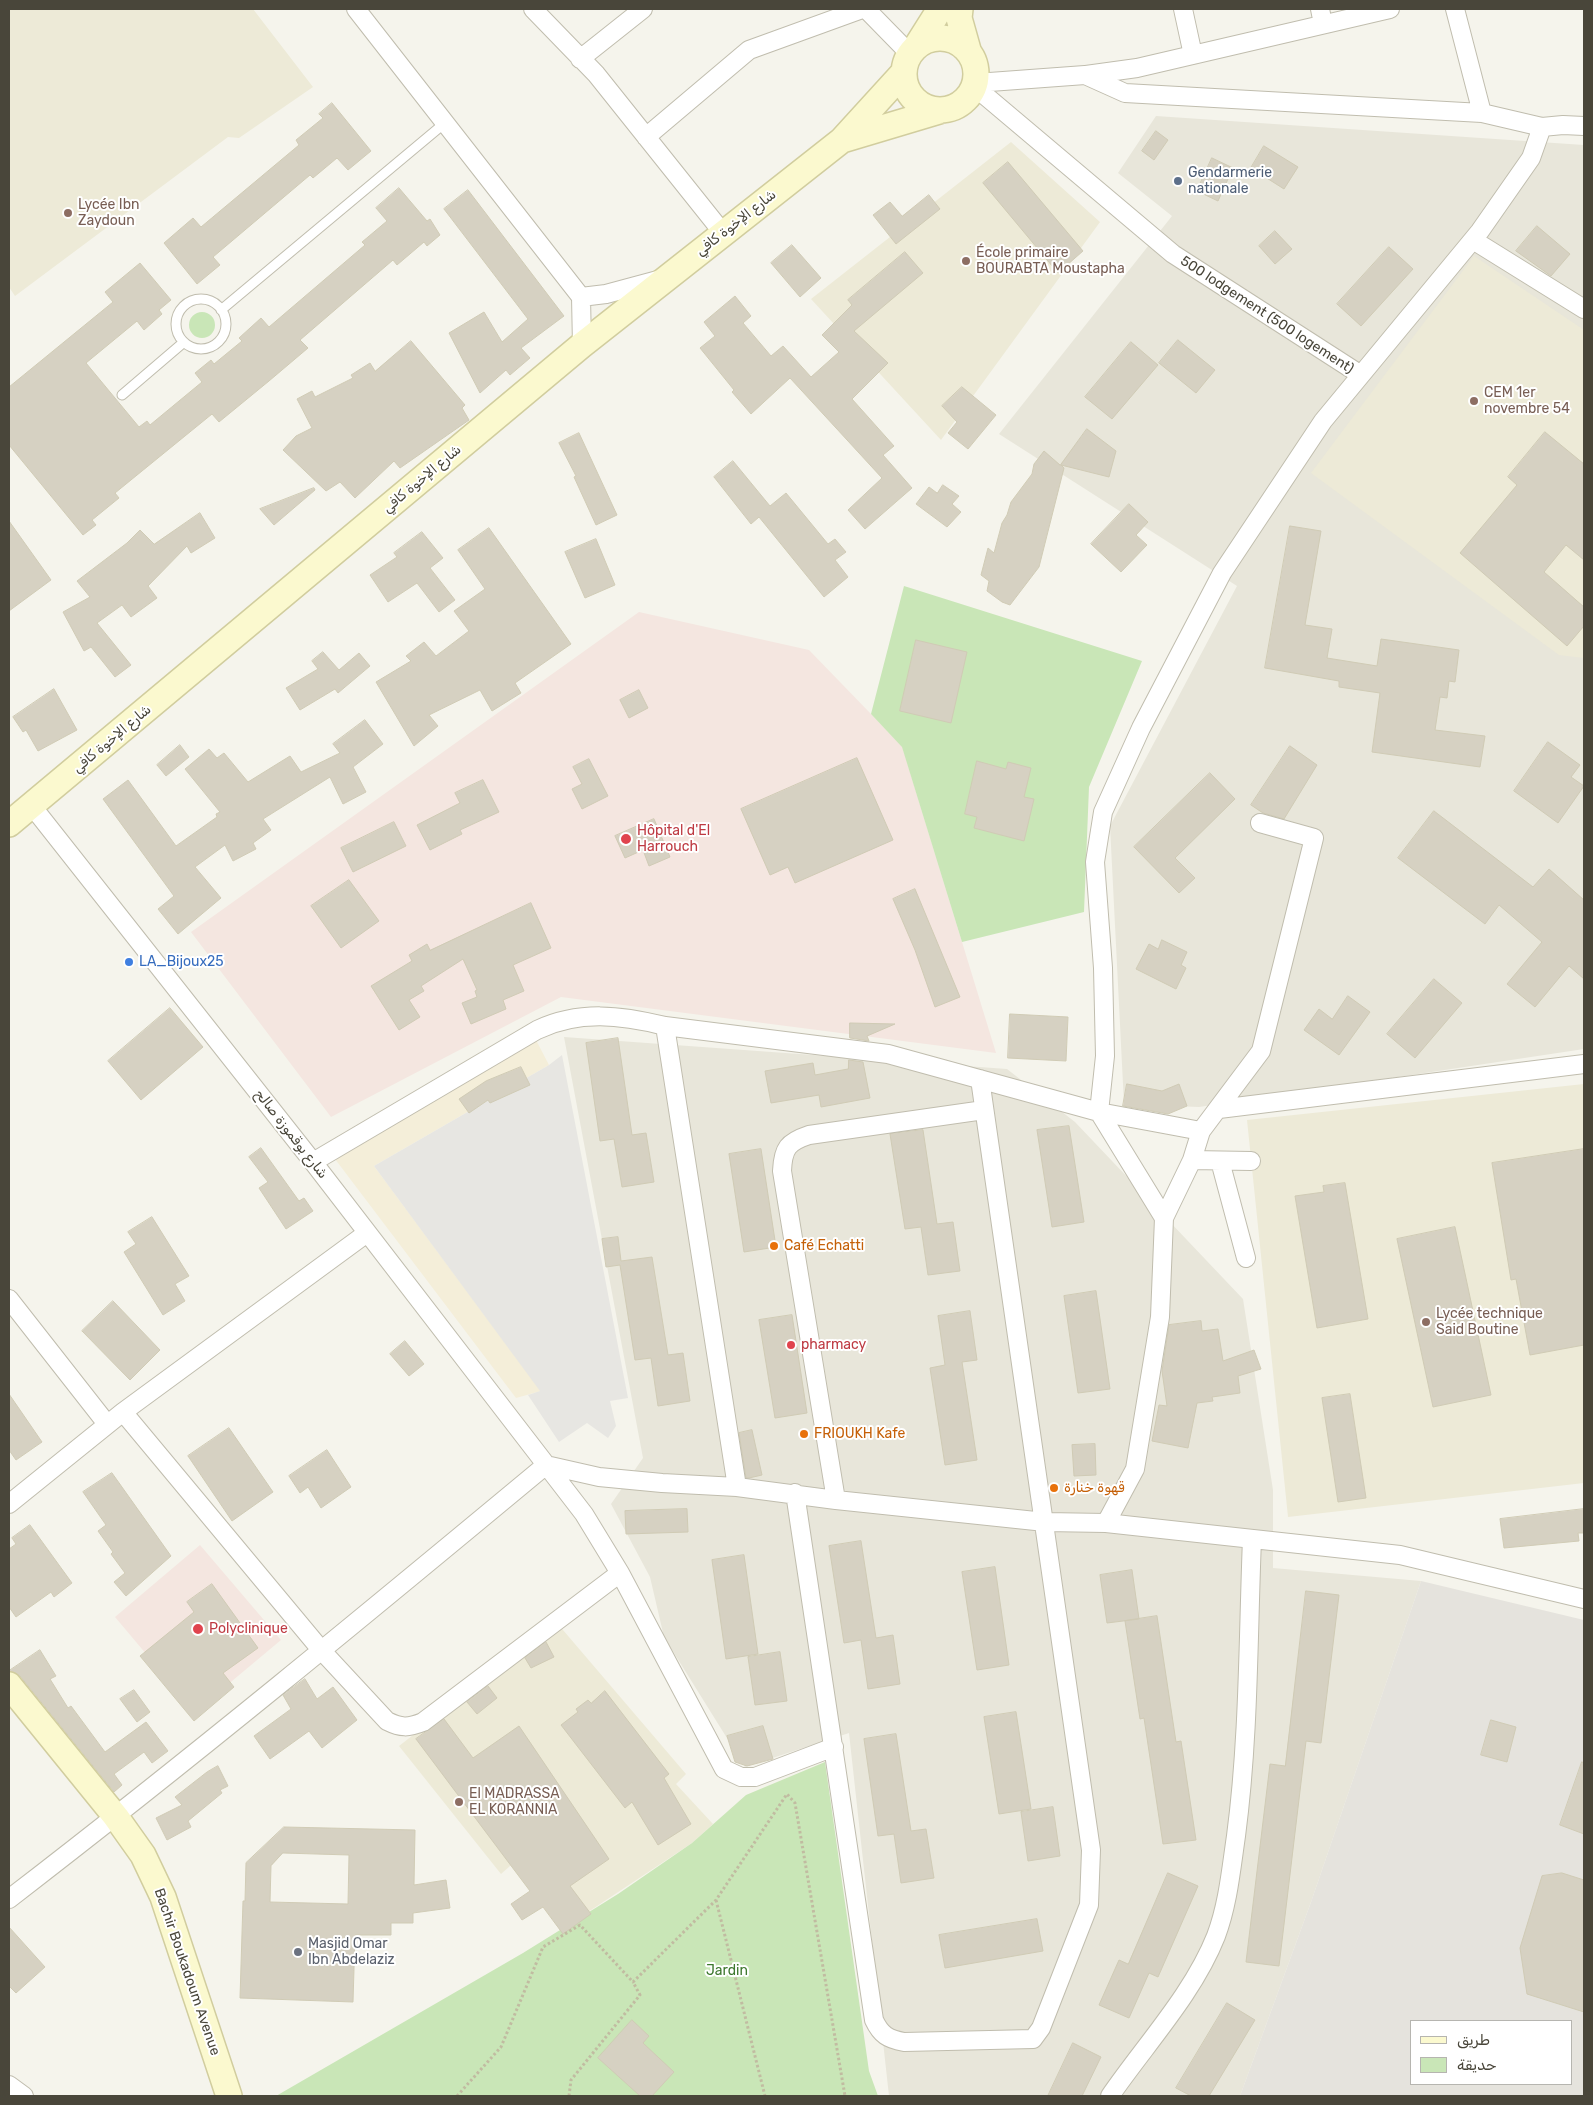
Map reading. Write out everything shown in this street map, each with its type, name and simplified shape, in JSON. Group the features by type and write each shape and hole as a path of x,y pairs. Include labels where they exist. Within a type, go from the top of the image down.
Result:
{"main road":[{"path":"939,111 917,103 910,94 910,58 940,9"},
{"path":"842,140 939,111 950,110 961,105 975,85 977,71 968,50 959,18 960,9"},
{"path":"842,140 926,40 948,38 968,50"},
{"name":"شارع الإخوة كافي","path":"9,824 586,342 842,140"},
{"name":"Bachir Boukadoum Avenue","path":"9,1685 116,1817 143,1855 163,1896 229,2096"}],"street":[{"path":"356,9 581,297 586,342"},
{"path":"533,9 580,58 723,233"},
{"path":"580,58 643,9"},
{"path":"646,137 748,50 862,9"},
{"path":"866,9 910,58"},
{"path":"1183,9 1193,55"},
{"path":"975,85 1085,75 1137,68 1193,55 1322,16 1390,9"},
{"path":"1455,9 1482,113"},
{"path":"1085,75 1125,93 1482,113 1542,127 1584,126"},
{"name":"500 lodgement (500 logement)","path":"975,85 1173,254 1361,375"},
{"path":"1164,1218 1099,1112 1106,1056 1103,968 1095,862 1103,812 1141,728 1222,573 1323,421 1473,240 1531,158 1542,127"},
{"path":"1473,240 1584,309"},
{"path":"581,297 659,284"},
{"name":"شارع بوقموزة صالح","path":"32,806 313,1162 584,1514 620,1573 724,1769 741,1777 754,1777 834,1747"},
{"path":"1106,1523 1135,1469 1160,1317 1164,1218 1192,1160 1202,1131 1261,1051 1314,838 1260,823"},
{"path":"313,1162 554,1022 579,1016 632,1017 665,1026 888,1054 1099,1112 1202,1131"},
{"path":"665,1026 737,1487"},
{"path":"1219,1109 1584,1064"},
{"path":"795,1493 834,1747 870,2007 879,2032 891,2040 904,2042 1033,2039 1041,2028 1089,1906 1091,1850 980,1079"},
{"path":"836,1500 782,1171 782,1158 787,1146 798,1138 809,1135 984,1110"},
{"path":"1192,1160 1251,1161"},
{"path":"1220,1161 1246,1258"},
{"path":"9,1504 107,1424 367,1233"},
{"path":"9,1299 107,1424"},
{"path":"123,1412 322,1651 387,1721 399,1727 410,1728 423,1722 620,1573"},
{"path":"9,1899 116,1817 322,1651 546,1465 599,1477 737,1487 795,1493 836,1500 1045,1522 1106,1523 1400,1555 1584,1599"},
{"path":"1110,2096 1137,2056 1187,1991 1215,1938 1224,1911 1242,1788 1252,1539"},
{"path":"9,2085 24,2096"}],"lane":[{"path":"221,310 446,122"},
{"path":"202,299 209,301 221,310 226,325 220,340 207,349 191,347 184,342 179,336 176,322 178,314 188,303 202,299"},
{"path":"122,394 184,342"}],"path":[{"path":"633,1982 716,1900 787,1794 795,1802 845,2096"},
{"path":"716,1900 765,2096"},
{"path":"457,2096 501,2047 544,1947 580,1925 633,1982 640,1995 571,2080 569,2096"}],"shaded area":[{"name":"Lycée Ibn Zaydoun","path":"9,9 253,9 313,87 239,138 228,137 15,296 9,287"},
{"path":"1156,116 1584,145 1584,1049 1199,1107 1124,1104 1110,826 1237,586 999,434 1172,216 1118,173"},
{"name":"École primaire BOURABTA Moustapha","path":"1011,142 1100,222 941,440 811,299"},
{"name":"CEM 1er novembre 54","path":"1474,256 1584,330 1584,658 1559,655 1311,473"},
{"name":"Hôpital d'El Harrouch","path":"639,612 809,650 902,746 996,1053 561,997 331,1117 191,932"},
{"path":"564,1037 1007,1069 1075,1122 1243,1299 1273,1490 1273,1568 1421,1581 1311,1902 1240,2096 889,2096 849,1733 745,1767 664,1637 650,1577 611,1504 643,1458"},
{"path":"536,1040 549,1065 374,1166 541,1391 516,1398 335,1159"},
{"path":"562,1055 628,1398 610,1401 616,1426 608,1438 587,1423 559,1442 528,1395 540,1391 374,1166 549,1065"},
{"name":"Lycée technique Said Boutine","path":"1584,1084 1584,1483 1288,1517 1247,1120"},
{"name":"Polyclinique","path":"200,1545 281,1640 195,1712 115,1617"},
{"path":"1421,1581 1584,1620 1584,2096 1240,2096 1311,1902"},
{"path":"557,1623 686,1774 676,1784 713,1824 692,1843 570,1924 519,1858 501,1874 399,1746"}],"green space":[{"path":"202,312 211,316 215,325 211,334 202,338 193,334 189,325 193,316"},
{"path":"904,586 1142,661 1089,787 1084,912 962,942 902,747 871,714"},
{"name":"Jardin","path":"825,1762 869,2071 878,2096 276,2096 523,1953 618,1894 692,1843 746,1795"}],"building":[{"path":"332,103 371,151 348,170 337,158 313,178 310,175 213,257 220,265 197,284 164,243 193,218 201,227 299,145 296,140 323,118 319,114"},
{"path":"1156,131 1168,140 1154,160 1142,151"},
{"path":"1264,146 1298,167 1284,189 1251,168"},
{"path":"1212,158 1233,168 1218,201 1197,191"},
{"path":"1008,162 1083,251 1058,273 983,183"},
{"path":"399,188 427,221 430,219 440,235 427,246 424,242 397,265 393,260 300,340 308,348 269,381 219,422 212,414 115,493 119,498 92,520 96,525 83,535 9,445 9,387 113,302 105,292 140,263 171,300 159,310 162,314 144,330 137,321 86,363 139,427 147,421 150,425 202,382 195,373 211,360 214,364 242,341 239,338 261,318 269,327 365,245 362,242 387,221 376,208"},
{"path":"468,190 564,316 521,348 530,358 510,375 506,370 480,393 449,333 484,312 502,342 528,319 444,209"},
{"path":"929,195 940,209 896,244 873,215 890,202 902,216"},
{"path":"1537,226 1570,254 1551,276 1516,251"},
{"path":"1275,231 1292,249 1275,264 1259,246"},
{"path":"792,245 821,278 800,297 771,263"},
{"path":"1389,247 1413,269 1361,326 1337,304"},
{"path":"905,252 923,273 854,331 888,363 852,399 894,446 883,455 912,488 865,529 848,510 882,478 790,378 751,414 732,392 734,390 700,348 715,336 704,322 735,296 751,316 743,323 771,356 783,346 811,377 839,352 822,335 852,305 848,300"},
{"path":"1178,340 1215,370 1196,393 1159,363"},
{"path":"411,341 465,405 462,408 469,420 400,468 394,461 355,498 340,482 326,491 283,450 296,436 312,428 297,399 312,391 315,397 353,378 351,375 370,363 375,371"},
{"path":"1131,342 1158,365 1112,419 1085,397"},
{"path":"962,387 996,415 968,449 948,433 957,422 942,406"},
{"path":"1087,429 1116,451 1109,477 1061,465 1064,468 1039,567 1010,605 1002,602 987,591 989,581 981,575 988,548 994,553 1002,523 1011,502 1032,474 1034,464 1044,451 1060,465"},
{"path":"1545,432 1584,464 1584,560 1566,545 1544,572 1584,607 1584,626 1567,646 1460,553 1517,485 1508,477"},
{"path":"579,433 617,515 596,525 574,477 576,476 559,443"},
{"path":"733,461 770,506 786,493 828,544 835,539 846,552 835,560 848,577 824,597 759,517 751,524 714,477"},
{"path":"943,485 959,496 952,504 961,512 947,527 916,504 929,487 937,493"},
{"path":"314,488 315,490 274,525 260,509"},
{"path":"1129,504 1148,522 1136,535 1147,545 1121,572 1091,544"},
{"path":"200,513 215,538 191,553 187,546 148,586 157,598 131,617 122,605 97,623 131,665 115,677 91,647 84,651 63,612 90,597 77,581 127,543 140,530 154,544"},
{"path":"9,521 51,580 9,611"},
{"path":"1290,526 1321,531 1305,625 1332,629 1327,658 1377,666 1381,639 1459,650 1455,682 1449,681 1447,698 1440,697 1435,730 1485,736 1480,767 1372,752 1380,693 1339,687 1339,681 1265,668"},
{"path":"489,528 571,644 515,683 521,693 492,711 480,690 429,715 438,726 414,746 376,682 411,661 406,656 424,642 436,656 469,631 454,611 485,589 458,550"},
{"path":"422,532 443,558 430,568 455,600 439,612 417,583 388,602 370,575 397,557 394,553"},
{"path":"596,539 615,585 585,598 565,552"},
{"path":"916,640 967,652 951,723 900,711"},
{"path":"323,652 339,670 359,653 370,666 338,693 335,689 300,710 286,688 318,669 312,661"},
{"path":"54,689 77,730 38,751 26,730 23,732 13,717"},
{"path":"639,690 648,708 629,718 620,700"},
{"path":"365,720 383,744 353,767 366,792 343,804 330,777 263,819 271,830 253,843 256,849 233,861 225,845 195,867 221,898 178,934 158,909 174,896 103,799 128,780 176,846 217,817 216,814 220,812 185,769 209,749 217,758 224,753 248,782 290,756 301,772 340,753 333,744"},
{"path":"1548,742 1580,765 1571,777 1584,786 1558,823 1514,791"},
{"path":"180,745 189,757 166,776 157,765"},
{"path":"1290,746 1317,765 1284,819 1263,813 1251,805"},
{"path":"857,758 893,840 795,883 788,867 770,875 741,809"},
{"path":"589,759 608,796 582,809 572,789 582,784 573,767"},
{"path":"977,761 1006,769 1008,762 1031,768 1024,797 1034,799 1024,841 974,828 977,817 965,814"},
{"path":"1210,773 1235,799 1175,858 1195,878 1179,893 1134,847"},
{"path":"483,780 499,812 460,830 462,834 430,850 417,825 460,803 455,793"},
{"path":"1434,811 1533,887 1549,869 1584,900 1584,979 1569,966 1535,1007 1507,984 1542,942 1499,905 1485,924 1398,858"},
{"path":"654,819 670,857 649,866 643,850 625,858 615,836"},
{"path":"394,822 406,846 353,872 341,848"},
{"path":"349,880 379,921 341,948 311,906"},
{"path":"915,889 960,997 935,1007 915,950 893,899"},
{"path":"531,903 551,948 513,965 524,991 503,1000 506,1009 471,1024 462,1003 477,997 475,991 477,990 463,959 421,986 424,991 409,1000 420,1017 399,1030 371,986 412,961 409,955 427,944 430,950"},
{"path":"1162,940 1187,952 1181,965 1186,968 1176,989 1136,969 1149,944 1158,949"},
{"path":"1434,979 1462,1003 1415,1058 1387,1034"},
{"path":"1348,996 1370,1012 1339,1055 1304,1030 1319,1009 1332,1019"},
{"path":"170,1008 203,1047 141,1100 108,1061"},
{"path":"1010,1014 1068,1017 1066,1061 1008,1058"},
{"path":"850,1023 895,1024 867,1036 869,1041 850,1038"},
{"path":"618,1038 632,1135 646,1133 654,1182 622,1187 614,1139 600,1141 586,1043"},
{"path":"849,1060 863,1062 870,1098 821,1107 819,1095 771,1103 765,1071 813,1063 815,1075 848,1069"},
{"path":"521,1067 530,1085 490,1103 488,1100 469,1113 459,1099 486,1081"},
{"path":"1127,1084 1162,1091 1179,1084 1187,1106 1168,1114 1123,1106"},
{"path":"1069,1126 1084,1222 1052,1227 1037,1130"},
{"path":"923,1130 937,1224 953,1222 960,1271 928,1275 921,1227 905,1229 890,1134"},
{"path":"261,1148 299,1201 304,1198 313,1211 286,1229 259,1188 268,1182 249,1157"},
{"path":"761,1149 776,1247 744,1252 729,1154"},
{"path":"1584,1149 1584,1345 1530,1355 1516,1279 1511,1280 1492,1163"},
{"path":"1345,1183 1368,1319 1317,1328 1295,1196 1324,1192 1323,1186"},
{"path":"152,1217 189,1276 175,1284 185,1301 163,1315 124,1252 136,1244 128,1232"},
{"path":"1455,1227 1491,1395 1433,1407 1397,1239"},
{"path":"618,1237 621,1261 652,1257 668,1355 683,1353 690,1401 658,1406 651,1358 635,1360 620,1265 606,1267 602,1239"},
{"path":"1096,1291 1110,1389 1078,1393 1064,1296"},
{"path":"113,1301 160,1350 130,1380 82,1331"},
{"path":"970,1311 977,1360 962,1362 977,1460 945,1465 930,1368 945,1365 938,1316"},
{"path":"792,1315 807,1413 775,1418 759,1320"},
{"path":"1201,1321 1202,1331 1218,1329 1223,1361 1254,1350 1261,1369 1238,1376 1240,1393 1212,1397 1213,1401 1197,1403 1188,1448 1152,1441 1159,1405 1167,1406 1162,1371 1169,1325"},
{"path":"405,1341 424,1364 409,1376 390,1354"},
{"path":"9,1394 42,1442 16,1460 9,1450"},
{"path":"1350,1394 1366,1498 1338,1502 1322,1398"},
{"path":"229,1428 273,1492 232,1521 188,1456"},
{"path":"752,1430 762,1475 746,1478 739,1433"},
{"path":"1095,1444 1096,1475 1074,1476 1072,1445"},
{"path":"327,1450 351,1487 321,1508 308,1487 300,1493 289,1476"},
{"path":"112,1473 171,1556 126,1596 114,1582 125,1573 111,1554 113,1552 98,1531 106,1525 83,1492"},
{"path":"687,1509 688,1532 626,1534 625,1511"},
{"path":"1584,1509 1584,1533 1578,1533 1579,1541 1504,1548 1500,1519"},
{"path":"30,1525 72,1583 54,1597 51,1592 16,1617 9,1607 9,1549 16,1544 12,1538"},
{"path":"861,1541 876,1638 893,1635 900,1684 868,1689 861,1640 844,1643 829,1546"},
{"path":"744,1555 758,1654 726,1659 712,1560"},
{"path":"995,1567 1009,1665 977,1670 962,1572"},
{"path":"1132,1570 1139,1619 1107,1623 1100,1575"},
{"path":"212,1584 258,1648 223,1673 234,1687 194,1721 140,1656 194,1612 187,1602"},
{"path":"1306,1591 1339,1595 1321,1743 1306,1741 1279,1966 1246,1962 1270,1764 1285,1766"},
{"path":"1157,1616 1176,1742 1181,1741 1196,1840 1163,1844 1144,1718 1140,1719 1125,1621"},
{"path":"546,1642 554,1657 531,1668 525,1658"},
{"path":"40,1650 56,1676 50,1679 68,1708 71,1706 105,1752 146,1722 168,1751 152,1763 144,1752 114,1774 122,1785 114,1792 20,1676 9,1671"},
{"path":"780,1652 787,1701 755,1705 748,1657"},
{"path":"305,1679 317,1699 333,1687 357,1720 322,1748 309,1731 270,1759 254,1736 291,1709 283,1695"},
{"path":"488,1686 497,1698 477,1714 467,1702"},
{"path":"134,1690 150,1712 137,1722 120,1699"},
{"path":"605,1691 669,1774 664,1778 691,1824 658,1845 632,1802 625,1808 561,1725 578,1712 576,1709 588,1700 591,1703"},
{"path":"1016,1712 1031,1809 999,1814 984,1717"},
{"path":"444,1719 473,1758 519,1726 609,1859 570,1886 591,1914 563,1934 543,1907 522,1920 511,1904 530,1891 416,1739"},
{"path":"1491,1720 1516,1727 1507,1762 1481,1755"},
{"path":"763,1726 773,1759 747,1766 735,1762 727,1736"},
{"path":"896,1734 911,1831 926,1829 934,1878 901,1883 894,1834 878,1836 864,1739"},
{"path":"1582,1762 1584,1763 1584,1834 1560,1825"},
{"path":"218,1766 228,1786 220,1790 222,1793 188,1821 191,1827 167,1840 156,1818 182,1805 175,1797 207,1772"},
{"path":"1053,1807 1060,1856 1028,1861 1021,1812"},
{"path":"284,1827 415,1830 414,1885 446,1880 450,1908 413,1913 413,1923 391,1923 391,1935 355,1935 353,2002 240,1998 246,1863","holes":["283,1853 349,1855 348,1904 270,1902 271,1866"]},
{"path":"1168,1873 1198,1886 1158,1977 1149,1973 1129,2018 1099,2005 1119,1960 1128,1964"},
{"path":"1562,1873 1584,1880 1584,2012 1527,1994 1520,1948 1542,1876"},
{"path":"1037,1919 1043,1951 945,1968 939,1935"},
{"path":"9,1927 45,1967 16,1993 9,1986"},
{"path":"1227,2003 1255,2020 1209,2096 1191,2096 1176,2088"},
{"path":"632,2020 649,2036 643,2043 674,2072 652,2096 640,2096 598,2058"},
{"path":"1073,2043 1101,2057 1082,2096 1048,2096"}],"place":[{"name":"Gendarmerie nationale","path":"1178,181"},
{"name":"Lycée Ibn Zaydoun","path":"68,213"},
{"name":"École primaire BOURABTA Moustapha","path":"966,261"},
{"name":"CEM 1er novembre 54","path":"1474,401"},
{"name":"Hôpital d'El Harrouch","path":"626,839"},
{"name":"LA_Bijoux25","path":"129,962"},
{"name":"Café Echatti","path":"774,1246"},
{"name":"Lycée technique Said Boutine","path":"1426,1322"},
{"name":"pharmacy","path":"791,1345"},
{"name":"FRIOUKH Kafe","path":"804,1434"},
{"name":"قهوة خنارة","path":"1054,1488"},
{"name":"Polyclinique","path":"198,1629"},
{"name":"El MADRASSA EL KORANNIA","path":"459,1802"},
{"name":"Masjid Omar Ibn Abdelaziz","path":"298,1952"}]}
